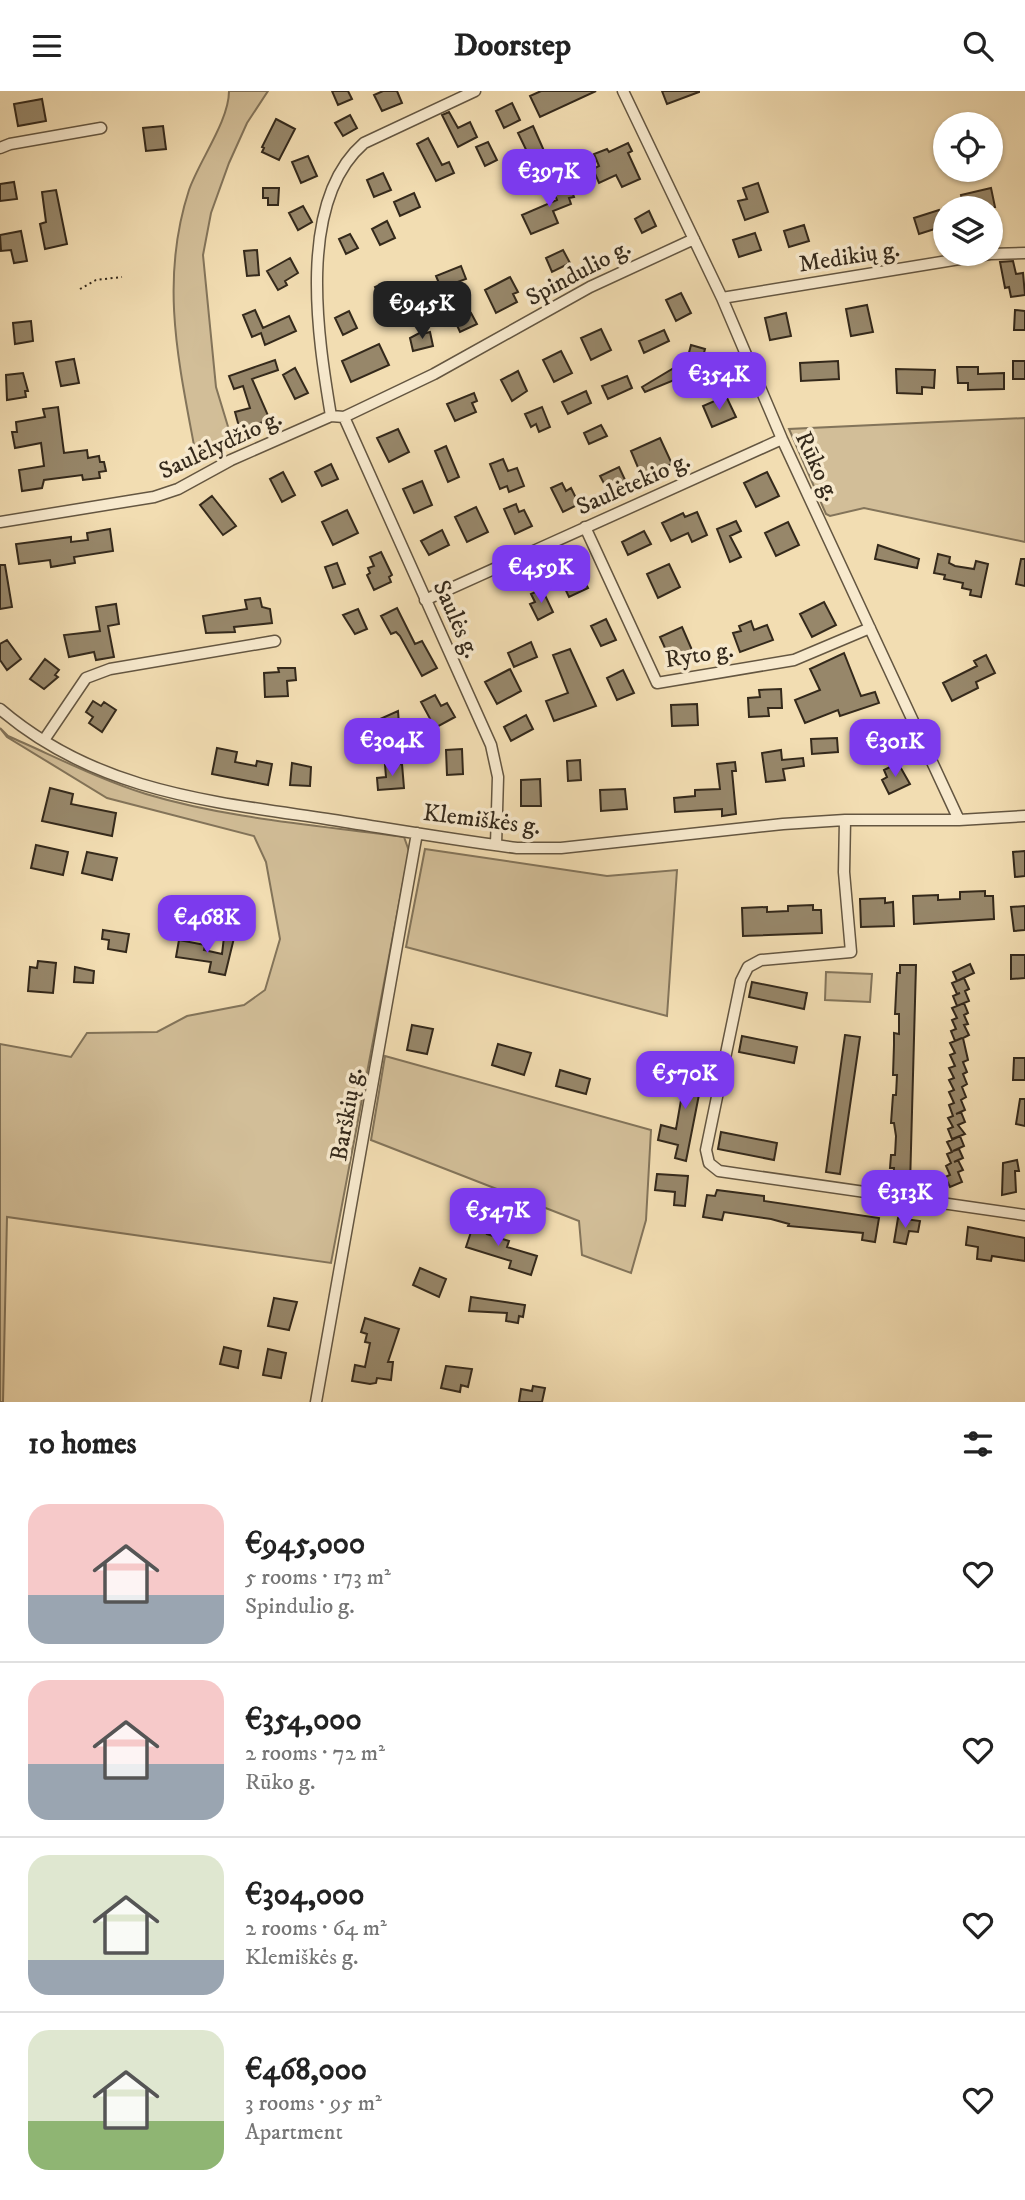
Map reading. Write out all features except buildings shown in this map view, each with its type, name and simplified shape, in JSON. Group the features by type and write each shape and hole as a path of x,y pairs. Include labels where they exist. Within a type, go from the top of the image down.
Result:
{"street":[{"path":"344,417 331,416 320,349 316,291 324,225 335,182 351,155 364,143 475,91"},
{"name":"Rūko g.","path":"623,91 722,298 782,439 959,820"},
{"path":"0,148 101,128"},
{"name":"Spindulio g.","path":"344,417 434,373 623,271 694,239"},
{"name":"Medikių g.","path":"722,298 990,254 1025,253"},
{"name":"Saulėlydžio g.","path":"0,522 154,497 178,489 231,460 331,416"},
{"name":"Saulės g.","path":"344,417 496,762 499,798 496,845"},
{"name":"Saulėtekio g.","path":"425,600 782,439"},
{"name":"Ryto g.","path":"585,527 657,683 794,660 870,628"},
{"path":"44,740 86,678 110,669 275,641"},
{"name":"Klemiškės g.","path":"0,709 44,740 111,776 162,792 496,845 561,848 845,820 959,820 1025,816"},
{"path":"845,820 844,872 851,952 761,960 753,963 744,973 706,1150 709,1163 719,1171 1025,1215"},
{"name":"Barškių g.","path":"316,1402 417,833"}],"path":[{"path":"80,289 96,280 122,277"}],"shaded area":[{"path":"229,91 268,91 247,123 229,163 211,213 203,255 216,387 233,443 196,456 178,356 175,257 189,190 219,128 228,103"},
{"path":"1025,418 1025,542 864,508 830,516 826,514 789,429"},
{"path":"0,728 8,736 146,794 209,810 404,837 409,851 331,1263 7,1217 3,1402 0,1402 0,1044 71,1057 87,1033 157,1032 187,1016 244,1005 265,990 280,939 266,862 254,836 107,798 7,737"},
{"path":"425,849 607,876 677,870 667,1016 406,947"},
{"path":"826,972 872,974 870,1002 825,1000"},
{"path":"385,1056 651,1130 646,1220 631,1273 582,1255 579,1221 371,1140"}]}
